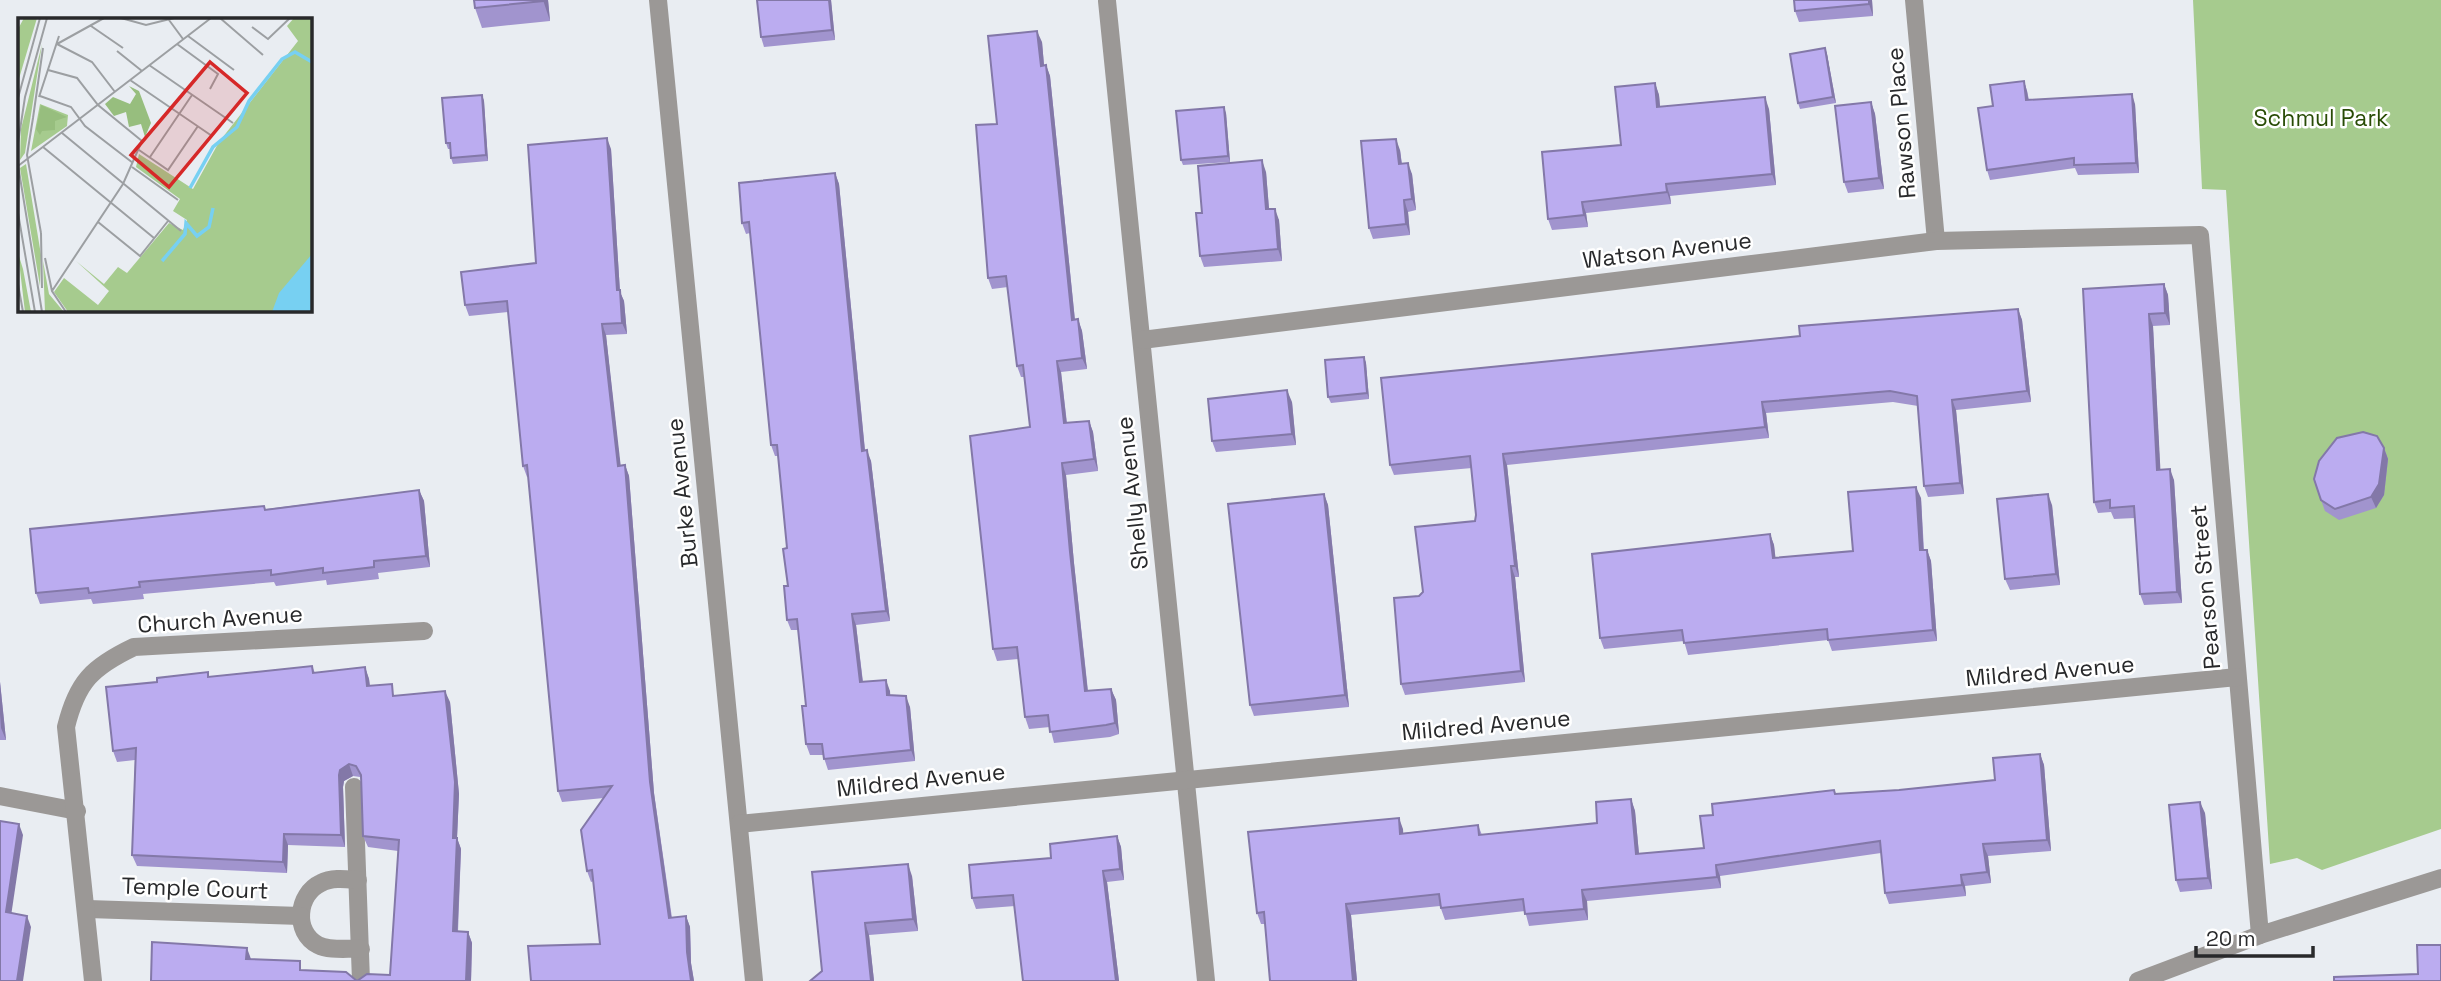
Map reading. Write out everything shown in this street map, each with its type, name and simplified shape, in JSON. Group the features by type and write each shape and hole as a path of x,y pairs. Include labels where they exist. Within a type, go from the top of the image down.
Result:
{"street":[{"name":"Burke Avenue","path":"658,0 754,981"},
{"name":"Rawson Place","path":"1914,0 1936,241"},
{"name":"Shelly Avenue","path":"1107,1 1206,981"},
{"name":"Watson Avenue","path":"1142,340 1936,241 2200,235"},
{"name":"Pearson Street","path":"2200,235 2260,935"},
{"name":"Church Avenue","path":"93,981 88,909 66,727 73,699 86,678 110,658 134,647 424,631"},
{"name":"Mildred Avenue","path":"739,824 2237,677"},
{"path":"354,787 361,981"},
{"path":"0,796 77,811"},
{"path":"2138,981 2260,935 2441,878"},
{"name":"Temple Court","path":"88,909 301,916 304,898 322,882 358,880"},
{"path":"301,916 305,932 318,945 361,949"}],"green space":[{"name":"Schmul Park","path":"2193,0 2441,0 2441,829 2322,870 2297,858 2270,864 2226,190 2202,189"}],"building":[{"path":"474,0 543,0 543,1 475,8"},
{"path":"757,0 829,0 832,30 761,37"},
{"path":"1794,0 1869,0 1869,4 1795,11"},
{"path":"1037,31 1041,66 1046,65 1072,320 1078,319 1082,358 1057,361 1064,423 1089,421 1094,459 1062,463 1085,691 1111,689 1115,723 1050,732 1048,715 1025,717 1017,647 993,649 970,436 1030,427 1023,365 1017,366 1006,276 988,278 976,125 997,124 988,36"},
{"path":"1825,48 1833,97 1798,103 1790,54"},
{"path":"2024,81 2026,100 2132,94 2136,163 2074,165 2074,158 1987,170 1978,108 1993,106 1990,85"},
{"path":"1655,83 1657,107 1765,97 1772,174 1666,184 1667,192 1582,202 1584,215 1548,219 1542,152 1621,145 1615,87"},
{"path":"482,95 486,155 451,158 450,143 446,143 442,98"},
{"path":"1871,102 1879,178 1844,182 1835,106"},
{"path":"1224,107 1228,156 1181,160 1176,111"},
{"path":"607,138 617,290 620,290 622,323 602,324 618,466 625,465 650,782 669,918 686,916 691,981 531,981 528,946 600,944 592,870 587,871 581,830 612,786 558,791 527,465 523,466 507,301 465,305 461,272 536,263 528,145"},
{"path":"1396,139 1399,164 1408,163 1412,199 1404,200 1406,224 1369,228 1361,141"},
{"path":"1262,160 1266,209 1275,209 1278,249 1200,256 1196,213 1202,213 1198,166"},
{"path":"835,173 862,451 867,450 886,611 852,614 860,682 886,680 887,695 906,696 911,750 824,759 822,744 806,744 802,706 806,706 797,619 787,620 784,586 788,586 783,549 787,548 777,445 771,445 749,222 742,223 739,183"},
{"path":"2164,284 2165,313 2149,314 2157,470 2170,469 2177,592 2140,594 2134,506 2110,508 2110,500 2094,502 2083,289"},
{"path":"2018,309 2027,391 1952,400 1960,483 1924,486 1917,396 1890,391 1762,402 1765,427 1503,454 1515,566 1511,566 1521,671 1401,684 1394,598 1419,596 1423,592 1415,527 1475,521 1476,515 1470,456 1390,465 1381,378 1800,336 1799,326"},
{"path":"1364,357 1367,393 1328,397 1325,360"},
{"path":"1287,390 1292,434 1212,441 1208,399"},
{"path":"2363,432 2377,436 2384,448 2379,484 2371,497 2335,509 2321,500 2314,479 2319,461 2337,438"},
{"path":"1916,487 1920,550 1927,550 1933,630 1828,640 1827,629 1684,643 1682,630 1600,638 1592,554 1770,534 1773,558 1853,551 1848,492"},
{"path":"419,490 426,556 374,561 374,567 323,573 323,568 271,575 271,570 139,582 140,587 89,593 88,588 36,593 30,529 264,506 265,510"},
{"path":"1324,494 1345,695 1250,705 1228,504"},
{"path":"2048,494 2056,574 2005,579 1997,499"},
{"path":"312,666 313,673 365,667 367,686 392,684 393,696 445,691 455,782 453,838 457,838 453,931 468,932 466,981 357,981 367,974 390,975 399,840 363,836 361,775 356,766 349,764 340,770 341,835 284,834 283,862 132,855 136,748 113,751 106,687 157,682 157,678 208,672 208,677"},
{"path":"2040,754 2047,840 1983,844 1987,872 1961,875 1962,885 1885,893 1880,841 1716,865 1717,877 1582,890 1584,909 1525,914 1523,899 1441,908 1439,894 1346,904 1353,981 1270,981 1264,912 1257,913 1248,832 1399,818 1400,834 1478,825 1479,835 1597,823 1596,802 1631,799 1636,854 1704,848 1700,816 1713,815 1712,804 1834,790 1835,794 1995,780 1993,758"},
{"path":"2200,802 2208,878 2176,880 2169,805"},
{"path":"0,821 19,824 6,912 27,916 17,981 0,981"},
{"path":"1117,836 1120,869 1103,871 1116,981 1023,981 1013,895 972,898 969,865 1051,858 1050,844"},
{"path":"908,864 913,919 865,923 871,981 810,981 822,971 812,872"},
{"path":"152,942 247,948 246,959 300,961 300,970 346,972 357,981 151,981"},
{"path":"2417,945 2441,945 2441,981 2334,981 2334,977 2418,974"}]}
